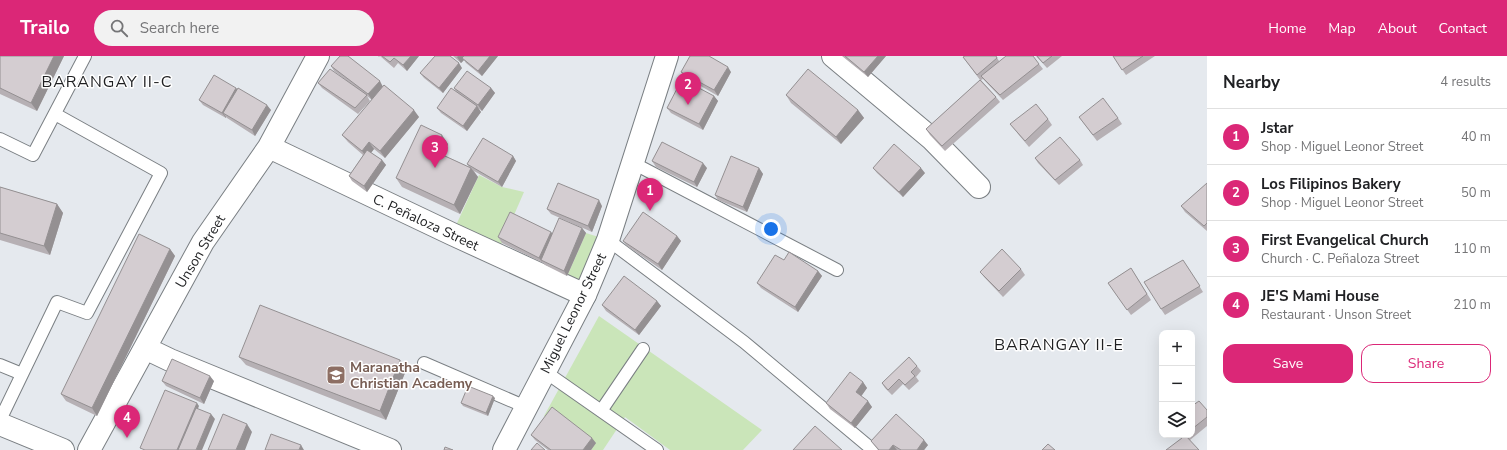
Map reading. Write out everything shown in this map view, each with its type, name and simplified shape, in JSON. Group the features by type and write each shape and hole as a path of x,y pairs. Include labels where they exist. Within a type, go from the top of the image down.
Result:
{"street":[{"name":"Unson Street","path":"89,450 203,242 269,147 318,56"},
{"name":"Miguel Leonor Street","path":"504,450 544,371 585,296 608,240 667,56"},
{"path":"833,56 932,139 979,187"},
{"name":"C. Peñaloza Street","path":"269,147 585,296"},
{"path":"145,348 170,360 390,450"},
{"path":"0,424 63,450"}],"lane":[{"path":"0,139 33,156 85,56"},
{"path":"0,420 57,302 88,313 161,173 54,114"},
{"path":"633,163 836,270"},
{"path":"608,240 744,342 873,450"},
{"path":"601,411 643,349"},
{"path":"424,363 526,407"},
{"path":"0,365 22,374"},
{"path":"544,371 657,450"}],"green space":[{"path":"479,175 502,187 524,192 497,254 452,234"},
{"path":"586,233 608,240 585,295 567,276"},
{"path":"599,316 762,430 743,450 670,450 625,417 603,450 592,450 544,416"}],"building":[{"path":"0,56 54,56 31,103 0,88"},
{"path":"340,56 348,56 380,81 368,94 331,66"},
{"path":"382,56 411,56 403,65 394,58 390,62"},
{"path":"435,56 450,56 459,63 439,88 420,73"},
{"path":"464,56 490,56 478,71 462,58"},
{"path":"690,56 709,56 728,67 714,90 681,72"},
{"path":"845,56 878,56 864,72"},
{"path":"996,56 997,58 977,75 963,57"},
{"path":"1006,56 1033,56 1039,64 1000,95 981,76"},
{"path":"1037,56 1052,56 1043,63"},
{"path":"1113,56 1143,56 1122,70"},
{"path":"330,69 367,95 355,108 318,83"},
{"path":"808,69 858,110 836,137 786,95"},
{"path":"467,71 491,88 478,105 454,88"},
{"path":"214,75 236,88 222,113 199,100"},
{"path":"682,79 714,96 699,124 667,108"},
{"path":"980,80 996,97 942,146 926,129"},
{"path":"384,85 414,110 380,151 369,142 362,151 342,135"},
{"path":"238,88 267,105 252,130 223,113"},
{"path":"451,88 477,106 463,126 437,108"},
{"path":"1103,98 1118,118 1093,135 1079,117"},
{"path":"1036,104 1048,119 1025,141 1010,124"},
{"path":"421,125 442,135 434,151 471,168 454,205 396,178"},
{"path":"1060,137 1080,160 1055,180 1035,158"},
{"path":"483,138 513,156 498,182 467,164"},
{"path":"662,142 703,163 694,182 652,161"},
{"path":"894,144 921,168 899,192 873,168"},
{"path":"367,150 382,160 364,186 349,176"},
{"path":"731,156 759,168 743,207 715,195"},
{"path":"558,183 599,200 588,226 547,209"},
{"path":"1207,183 1207,223 1204,226 1181,206"},
{"path":"0,187 57,204 44,246 0,233"},
{"path":"510,212 551,232 539,258 498,237"},
{"path":"643,212 677,236 658,264 623,241"},
{"path":"559,218 582,228 564,271 541,260"},
{"path":"139,234 170,249 92,408 61,394"},
{"path":"1002,249 1021,269 999,291 980,272"},
{"path":"789,252 818,271 795,307 757,283 775,255 784,260"},
{"path":"1183,260 1200,286 1161,309 1144,282"},
{"path":"1131,268 1147,294 1127,310 1108,283"},
{"path":"624,276 657,301 635,330 602,305"},
{"path":"260,305 400,360 380,411 239,357"},
{"path":"909,357 917,366 911,372 915,376 905,385 899,379 888,390 882,383"},
{"path":"172,359 210,376 200,398 162,381"},
{"path":"850,372 863,382 856,392 868,401 851,423 826,403"},
{"path":"468,386 493,396 486,413 461,403"},
{"path":"165,390 197,403 177,450 145,450 140,448"},
{"path":"1199,401 1207,410 1207,417 1195,427 1195,404"},
{"path":"552,407 592,438 583,450 551,450 531,435"},
{"path":"196,408 211,414 196,450 178,450"},
{"path":"223,414 247,424 236,450 208,450"},
{"path":"896,414 924,440 917,450 901,450 893,445 889,450 879,450 871,441"},
{"path":"815,426 842,450 793,450"},
{"path":"271,434 301,445 299,450 265,450"},
{"path":"1182,438 1188,438 1199,450 1166,450"},
{"path":"537,443 545,450 531,450"},
{"path":"1048,444 1055,450 1042,450"},
{"path":"445,447 453,450 444,450"}],"place":[{"name":"Los Filipinos Bakery","path":"688,105"},
{"name":"First Evangelical Church","path":"435,168"},
{"name":"Jstar","path":"650,211"},
{"name":"Maranatha Christian Academy","path":"336,375"},
{"name":"JE'S Mami House","path":"127,438"}],"district":[{"name":"BARANGAY II-C","path":"107,81"},
{"name":"BARANGAY II-E","path":"1059,344"}]}
